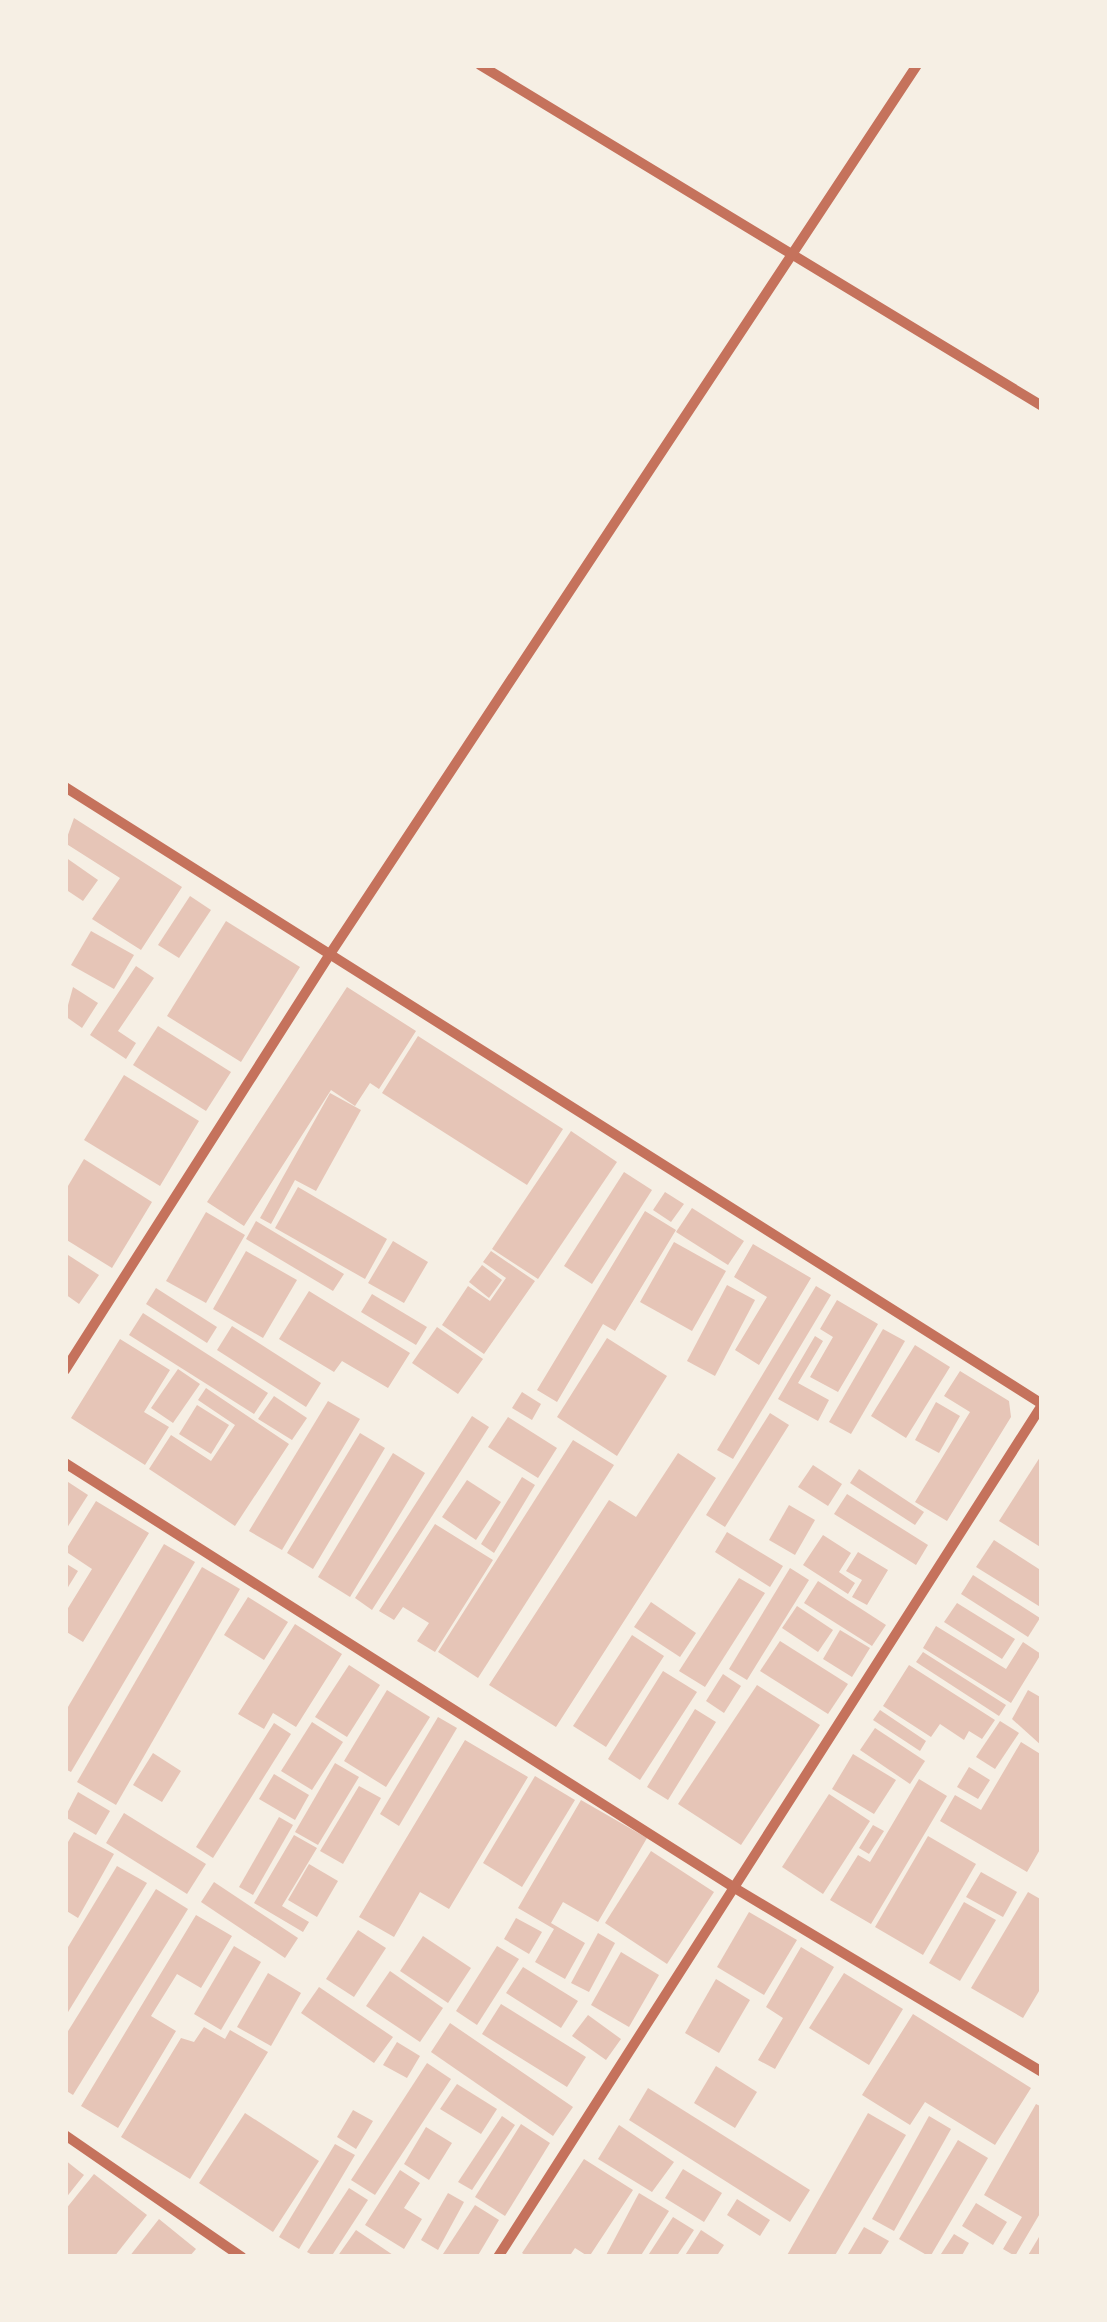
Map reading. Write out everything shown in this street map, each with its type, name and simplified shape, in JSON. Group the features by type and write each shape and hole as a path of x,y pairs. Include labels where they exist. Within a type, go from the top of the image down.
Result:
{"street":[{"path":"480,65 788,257 1042,406"},
{"path":"65,1370 330,954 917,65"},
{"path":"65,787 1042,1404 498,2257"},
{"path":"65,1463 733,1888 1042,2072"},
{"path":"65,2135 242,2257"}],"building":[{"path":"74,818 182,887 141,950 92,919 120,878 65,843"},
{"path":"65,857 98,880 83,901 65,889"},
{"path":"190,896 211,910 179,958 158,945"},
{"path":"226,921 300,967 241,1062 167,1016"},
{"path":"91,931 134,955 114,989 71,965"},
{"path":"136,966 154,978 118,1031 136,1043 126,1059 90,1035"},
{"path":"73,987 98,1003 82,1028 65,1016"},
{"path":"347,987 416,1031 379,1089 370,1083 355,1106 331,1090 244,1226 207,1202"},
{"path":"158,1026 231,1072 206,1111 133,1065"},
{"path":"418,1036 563,1129 527,1185 382,1093"},
{"path":"124,1075 199,1121 160,1186 84,1140"},
{"path":"330,1093 361,1110 316,1191 295,1180 271,1224 260,1218"},
{"path":"571,1131 617,1162 538,1279 492,1249"},
{"path":"84,1159 152,1202 112,1268 65,1239 65,1191"},
{"path":"624,1172 652,1190 592,1284 564,1266"},
{"path":"298,1187 387,1239 365,1279 275,1228"},
{"path":"665,1192 684,1204 671,1222 653,1210"},
{"path":"692,1208 744,1241 728,1265 676,1232"},
{"path":"645,1211 676,1230 615,1331 603,1324 557,1402 537,1390"},
{"path":"206,1212 245,1235 206,1303 166,1281"},
{"path":"256,1221 344,1274 333,1291 246,1239"},
{"path":"393,1241 428,1262 404,1303 368,1283"},
{"path":"674,1242 726,1271 692,1331 640,1302"},
{"path":"753,1244 811,1278 759,1365 735,1350 767,1297 734,1277"},
{"path":"246,1251 297,1280 263,1338 213,1309"},
{"path":"491,1251 535,1281 484,1354 442,1325 468,1286 490,1301 506,1278 483,1262"},
{"path":"65,1253 99,1275 79,1304 65,1294"},
{"path":"482,1265 502,1280 489,1298 469,1282"},
{"path":"727,1285 755,1300 715,1376 687,1361"},
{"path":"816,1286 831,1295 733,1459 717,1450"},
{"path":"156,1288 217,1327 207,1343 146,1304"},
{"path":"309,1291 410,1353 388,1388 342,1361 334,1372 279,1339"},
{"path":"372,1294 427,1327 416,1345 361,1312"},
{"path":"837,1300 878,1324 838,1392 810,1377 833,1337 820,1329"},
{"path":"143,1313 268,1393 254,1414 129,1335"},
{"path":"232,1326 321,1383 306,1407 217,1350"},
{"path":"437,1327 483,1359 458,1394 412,1363"},
{"path":"883,1329 905,1341 851,1434 829,1422"},
{"path":"815,1336 823,1341 798,1383 829,1400 818,1421 778,1399"},
{"path":"607,1338 667,1376 617,1456 557,1417"},
{"path":"120,1339 170,1370 144,1412 169,1427 145,1465 71,1418"},
{"path":"915,1345 950,1367 906,1438 871,1416"},
{"path":"178,1369 200,1384 173,1423 151,1408"},
{"path":"960,1371 1009,1401 1011,1417 947,1521 915,1502 970,1412 944,1396"},
{"path":"206,1388 289,1444 235,1526 149,1469 171,1435 211,1461 235,1425 198,1400"},
{"path":"522,1392 541,1404 532,1420 512,1408"},
{"path":"274,1396 307,1418 292,1440 258,1419"},
{"path":"328,1401 360,1419 282,1550 249,1531"},
{"path":"936,1402 960,1416 939,1453 915,1440"},
{"path":"197,1405 229,1425 211,1454 179,1434"},
{"path":"770,1413 789,1425 725,1527 706,1515"},
{"path":"472,1416 489,1427 372,1610 355,1598"},
{"path":"508,1417 557,1448 538,1478 488,1447"},
{"path":"360,1433 385,1448 313,1569 287,1553"},
{"path":"573,1440 614,1465 478,1678 438,1652"},
{"path":"393,1453 425,1473 350,1597 318,1577"},
{"path":"678,1453 716,1478 556,1727 489,1685 609,1500 636,1517"},
{"path":"1042,1454 1042,1548 999,1521"},
{"path":"813,1465 842,1484 828,1506 798,1487"},
{"path":"859,1469 924,1512 915,1525 850,1483"},
{"path":"522,1477 535,1485 494,1553 481,1544"},
{"path":"65,1480 88,1495 65,1531"},
{"path":"467,1480 501,1502 476,1540 442,1517"},
{"path":"847,1494 928,1545 916,1565 834,1514"},
{"path":"96,1501 149,1533 83,1642 65,1631 65,1613 92,1569 65,1551"},
{"path":"789,1505 815,1520 795,1555 769,1540"},
{"path":"435,1524 493,1560 435,1652 417,1641 429,1623 403,1607 394,1620 379,1611"},
{"path":"727,1532 783,1566 770,1587 715,1552"},
{"path":"823,1535 851,1553 839,1572 855,1583 848,1594 803,1565"},
{"path":"994,1540 1042,1571 1042,1608 976,1567"},
{"path":"164,1544 195,1562 71,1772 65,1769 65,1712"},
{"path":"858,1552 888,1570 867,1605 852,1597 862,1580 846,1571"},
{"path":"65,1563 78,1571 65,1592"},
{"path":"202,1567 240,1589 116,1805 77,1782"},
{"path":"790,1568 809,1580 747,1680 729,1669"},
{"path":"973,1575 1040,1618 1028,1637 961,1594"},
{"path":"739,1578 765,1593 705,1687 679,1671"},
{"path":"818,1581 886,1625 872,1646 804,1603"},
{"path":"248,1597 288,1622 264,1660 224,1635"},
{"path":"651,1602 696,1633 680,1657 634,1627"},
{"path":"957,1603 1015,1639 1002,1659 944,1622"},
{"path":"797,1606 833,1630 818,1652 782,1628"},
{"path":"295,1624 342,1654 296,1727 273,1713 264,1729 238,1714"},
{"path":"936,1626 1006,1669 1023,1642 1041,1654 1011,1703 923,1648"},
{"path":"840,1630 870,1648 852,1677 823,1659"},
{"path":"632,1635 664,1656 606,1747 573,1726"},
{"path":"780,1641 848,1684 828,1714 760,1671"},
{"path":"923,1652 1006,1705 999,1716 916,1662"},
{"path":"349,1665 380,1685 347,1737 315,1717"},
{"path":"909,1665 995,1720 982,1739 969,1731 964,1740 940,1724 931,1737 883,1706"},
{"path":"663,1671 697,1692 640,1780 608,1759"},
{"path":"723,1674 741,1686 724,1713 706,1701"},
{"path":"757,1685 820,1725 741,1845 678,1804"},
{"path":"387,1690 430,1717 386,1787 344,1761"},
{"path":"1028,1690 1042,1698 1042,1746 1012,1719"},
{"path":"695,1709 716,1722 668,1800 647,1787"},
{"path":"880,1710 926,1741 920,1751 873,1720"},
{"path":"438,1717 457,1728 399,1826 380,1814"},
{"path":"1000,1721 1019,1733 995,1769 976,1757"},
{"path":"312,1722 343,1742 312,1790 281,1771"},
{"path":"274,1723 291,1734 213,1858 196,1847"},
{"path":"875,1728 925,1761 910,1784 860,1750"},
{"path":"465,1740 528,1777 449,1909 420,1892 394,1937 359,1917"},
{"path":"1021,1742 1042,1755 1042,1846 1027,1872 940,1821 955,1795 981,1810"},
{"path":"153,1753 181,1771 162,1802 133,1785"},
{"path":"853,1754 896,1780 874,1814 832,1789"},
{"path":"335,1763 359,1777 318,1845 295,1832"},
{"path":"969,1767 990,1780 978,1799 957,1787"},
{"path":"274,1774 309,1795 295,1820 259,1799"},
{"path":"535,1776 575,1800 522,1887 483,1863"},
{"path":"919,1779 947,1796 871,1924 830,1900 858,1855 870,1862"},
{"path":"359,1786 381,1798 343,1864 320,1851"},
{"path":"78,1792 110,1811 96,1835 65,1817"},
{"path":"829,1794 870,1821 823,1894 782,1867"},
{"path":"581,1800 647,1838 598,1922 563,1902 551,1923 585,1943 565,1979 535,1962 554,1929 518,1908"},
{"path":"124,1813 206,1864 187,1894 106,1843"},
{"path":"279,1817 293,1825 253,1895 239,1887"},
{"path":"873,1825 884,1831 869,1854 859,1848"},
{"path":"74,1832 114,1854 78,1918 65,1910 65,1847"},
{"path":"294,1835 317,1848 282,1906 309,1922 303,1932 254,1903"},
{"path":"928,1836 976,1864 923,1955 875,1927"},
{"path":"651,1851 714,1892 667,1964 605,1923"},
{"path":"309,1864 338,1881 317,1917 288,1900"},
{"path":"117,1866 147,1883 65,2017 65,1952"},
{"path":"981,1872 1017,1892 1003,1917 966,1897"},
{"path":"214,1882 298,1938 285,1958 201,1902"},
{"path":"156,1889 188,1909 73,2095 65,2090 65,2036"},
{"path":"1028,1892 1042,1900 1042,1986 1023,2018 971,1988"},
{"path":"964,1902 996,1920 960,1981 929,1963"},
{"path":"749,1912 797,1940 764,1995 717,1967"},
{"path":"196,1915 232,1936 201,1988 177,1974 151,2016 176,2031 118,2128 81,2106"},
{"path":"516,1918 542,1932 529,1954 504,1939"},
{"path":"358,1930 386,1948 354,1997 326,1979"},
{"path":"598,1933 615,1943 589,1992 571,1983"},
{"path":"423,1936 471,1968 448,2003 400,1971"},
{"path":"234,1946 261,1962 221,2030 194,2014"},
{"path":"497,1946 519,1959 477,2025 456,2011"},
{"path":"801,1947 834,1967 775,2069 758,2060 783,2018 766,2007"},
{"path":"621,1952 659,1975 629,2027 591,2005"},
{"path":"523,1967 578,2001 561,2028 506,1993"},
{"path":"390,1971 443,2008 420,2042 366,2006"},
{"path":"268,1973 301,1993 271,2046 237,2027"},
{"path":"844,1973 903,2009 869,2065 809,2028"},
{"path":"716,1979 750,2000 719,2053 685,2033"},
{"path":"319,1987 393,2037 374,2063 301,2013"},
{"path":"501,2004 586,2057 567,2087 482,2034"},
{"path":"913,2014 1031,2088 995,2145 925,2102 910,2125 862,2095"},
{"path":"588,2015 621,2039 606,2060 572,2036"},
{"path":"450,2023 573,2107 553,2136 431,2052"},
{"path":"204,2027 225,2039 230,2030 268,2052 190,2179 121,2137 181,2038 194,2042"},
{"path":"397,2042 420,2056 407,2078 383,2065"},
{"path":"427,2063 451,2079 375,2195 351,2180"},
{"path":"716,2066 757,2092 735,2128 694,2103"},
{"path":"457,2084 497,2109 481,2134 440,2109"},
{"path":"648,2088 810,2190 790,2222 629,2120"},
{"path":"1036,2104 1042,2107 1042,2210 1015,2256 1003,2249 1022,2217 984,2195"},
{"path":"353,2110 373,2121 356,2149 337,2137"},
{"path":"245,2113 319,2161 273,2232 199,2183"},
{"path":"868,2113 906,2135 834,2257 786,2257"},
{"path":"502,2116 515,2125 472,2190 458,2182"},
{"path":"929,2116 951,2129 894,2231 872,2219"},
{"path":"521,2124 550,2143 505,2216 475,2197"},
{"path":"619,2125 674,2162 652,2192 598,2159"},
{"path":"426,2127 452,2143 429,2180 404,2164"},
{"path":"958,2140 988,2158 930,2257 899,2239"},
{"path":"335,2144 355,2155 299,2249 279,2237"},
{"path":"584,2159 633,2190 589,2257 575,2248 569,2257 528,2257 522,2253"},
{"path":"65,2160 84,2175 65,2199"},
{"path":"683,2169 722,2193 704,2222 665,2198"},
{"path":"400,2170 420,2183 404,2208 422,2219 404,2249 365,2225"},
{"path":"94,2174 147,2215 114,2257 65,2257 65,2210"},
{"path":"349,2188 368,2200 331,2257 316,2257 307,2252"},
{"path":"448,2193 464,2202 438,2250 421,2240"},
{"path":"639,2193 669,2211 640,2257 605,2257"},
{"path":"737,2199 770,2220 760,2236 727,2215"},
{"path":"976,2203 1007,2222 993,2245 962,2226"},
{"path":"475,2205 499,2220 477,2257 448,2257 443,2254"},
{"path":"673,2217 694,2230 676,2257 647,2257"},
{"path":"159,2219 196,2249 189,2257 129,2257"},
{"path":"864,2227 889,2241 879,2257 848,2254"},
{"path":"356,2230 396,2257 337,2257"},
{"path":"701,2230 724,2245 716,2257 684,2257"},
{"path":"1042,2232 1042,2257 1027,2257"},
{"path":"954,2234 969,2243 961,2257 939,2257"}]}
